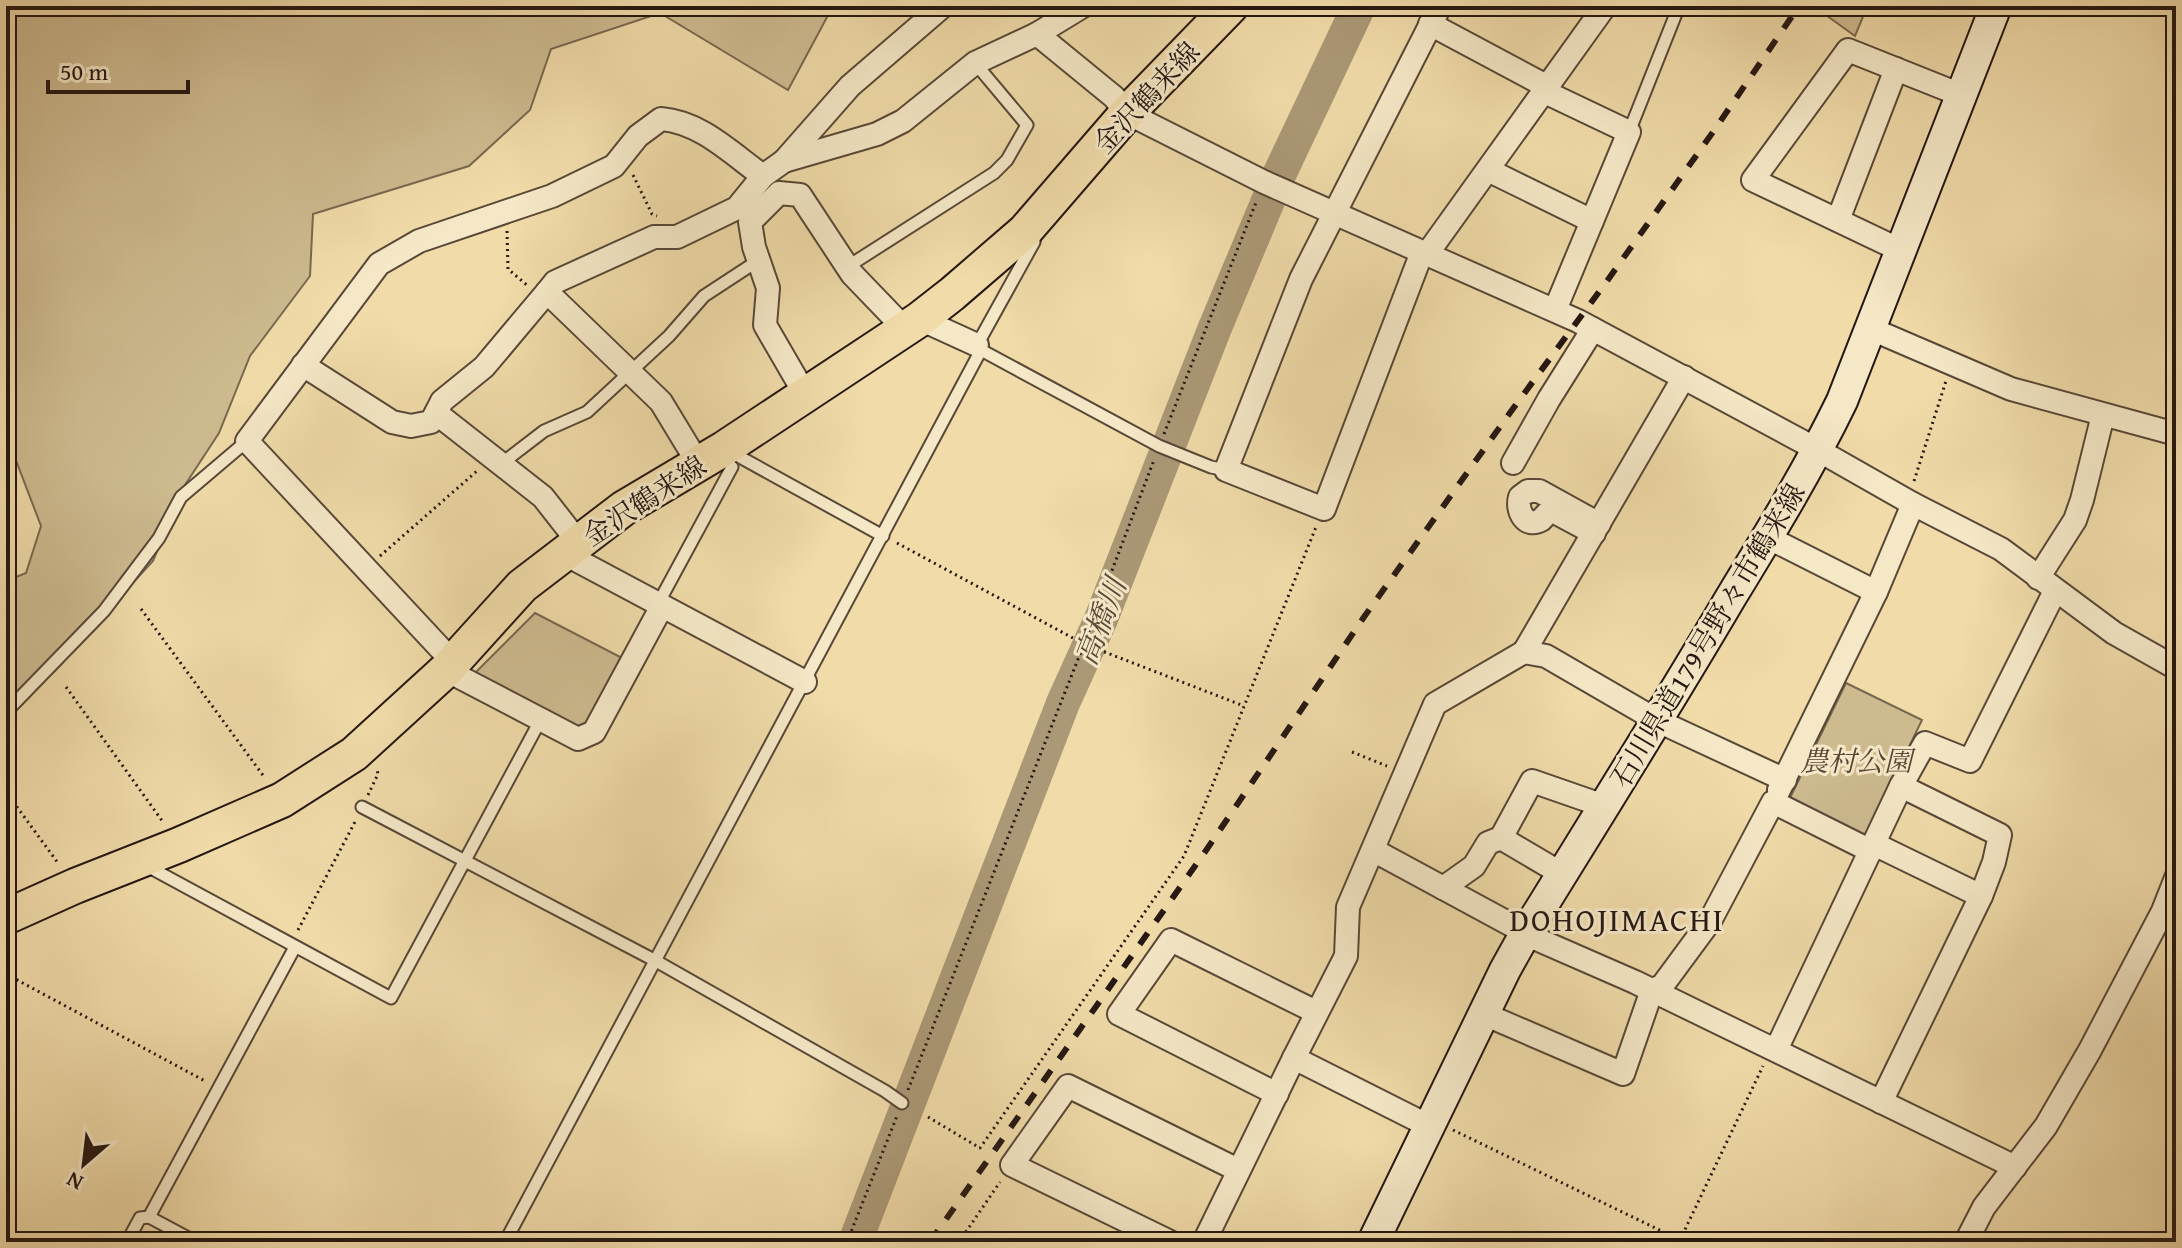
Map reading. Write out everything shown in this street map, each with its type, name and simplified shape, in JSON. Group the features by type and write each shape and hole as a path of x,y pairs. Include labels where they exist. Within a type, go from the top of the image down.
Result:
{"main road":[{"name":"金沢鶴来線","path":"6,917 282,800 354,754 449,666 522,586 624,508 718,459 805,394 912,324 1025,231 1127,113 1231,6"},
{"name":"石川県道179号野々市鶴来線","path":"1373,1242 1525,934 1658,721 1818,450 1842,401 1996,6"}],"street":[{"path":"303,365 392,422 411,426 431,422 442,401 484,367 555,282 654,237 677,237 737,208 763,176 784,161 850,86 943,6"},
{"path":"784,161 877,134 903,121 975,63 1037,34 1083,6"},
{"path":"1555,310 1629,132 1547,89 1435,15 1301,279 1226,470 1324,509 1424,253 1488,170 1547,89 1605,6"},
{"path":"1037,34 1114,97 1127,113 1271,185 1555,310 1684,377 1913,504 2001,549 2114,633 2176,668"},
{"path":"1900,250 1753,180 1848,50 1961,95"},
{"path":"1838,220 1896,69"},
{"path":"660,604 594,732 578,739 449,666 247,441 379,264 419,241 552,196 614,166 638,136 661,119 678,121 698,129 763,176"},
{"path":"1488,170 1592,221"},
{"path":"805,394 765,325 768,288 750,222 779,193 800,195 847,267 912,324 979,348"},
{"path":"547,292 718,459"},
{"path":"1869,328 2011,389 2176,434"},
{"path":"1513,463 1593,329"},
{"path":"1204,1242 1346,956 1348,907 1435,704 1524,652 1684,377"},
{"path":"436,413 543,497 572,548 660,604 805,682"},
{"path":"1776,1050 1901,786 1925,743 1970,761 2075,520 2103,415"},
{"path":"1484,1014 1623,1074 1652,990 1662,986 1710,921 1785,780 1876,592 1913,504"},
{"path":"1767,537 1876,592"},
{"path":"1524,652 1546,656 1658,721 1785,780"},
{"path":"1443,888 1474,866 1488,843 1501,838 1532,781 1604,806"},
{"path":"1881,1102 1981,896 2000,835 1901,786"},
{"path":"1773,802 1981,896"},
{"path":"1501,838 1562,874"},
{"path":"1373,850 1525,934 1652,990 2015,1167"},
{"path":"1966,1242 1984,1207 2046,1126 2169,915 2176,878"},
{"path":"1277,1094 1119,1014 1171,940 1316,1012"},
{"path":"1294,1058 1431,1123"},
{"path":"1170,1242 1012,1165 1068,1086 1238,1170"}],"lane":[{"path":"1629,132 1679,6"},
{"path":"847,267 994,173 1007,160 1027,125 975,63"},
{"path":"505,1242 883,536 1034,242 1025,231"},
{"path":"497,461 544,431 587,412 669,336 704,296 759,260"},
{"path":"979,348 1161,447 1226,470"},
{"path":"6,712 104,611 159,538 181,497 247,441"},
{"path":"660,604 718,459 883,536"},
{"path":"138,861 391,998 541,719"},
{"path":"362,807 656,961 902,1103"},
{"path":"149,1217 293,945"},
{"path":"127,1242 140,1218 149,1217 196,1242"}],"path":[{"path":"623,157 652,214 665,219"},
{"path":"847,1242 1161,447 1271,185"},
{"path":"506,211 508,269 525,285 547,292"},
{"path":"1913,504 1910,492 1952,363"},
{"path":"365,569 497,461"},
{"path":"928,1117 980,1148 1184,856 1324,509"},
{"path":"883,536 1085,644 1244,706"},
{"path":"141,609 282,800"},
{"path":"66,687 179,845"},
{"path":"293,945 378,774 373,737"},
{"path":"1352,752 1405,774"},
{"path":"6,792 75,886"},
{"path":"6,974 218,1088"},
{"path":"1431,1123 1680,1241 1762,1067 1776,1050"},
{"path":"959,1242 1012,1165"}],"green space":[{"path":"6,6 833,6 788,90 660,13 551,49 530,110 469,166 313,214 310,276 250,356 219,433 185,485 153,561 97,622 6,709 6,581 26,573 41,526 12,450 6,444"},
{"path":"1817,6 1865,6 1867,7 1855,36"},
{"path":"535,613 624,659 589,726 577,730 473,675"},
{"name":"農村公園","path":"1846,683 1922,720 1865,838 1789,800"}],"waterway":[{"name":"高橋川","path":"855,1242 1063,703 1101,619 1214,330 1278,177 1359,6"}],"railway":[{"path":"930,1242 1207,849 1364,617 1607,281 1799,6"}],"district":[{"name":"DOHOJIMACHI","path":"1617,919"}]}
